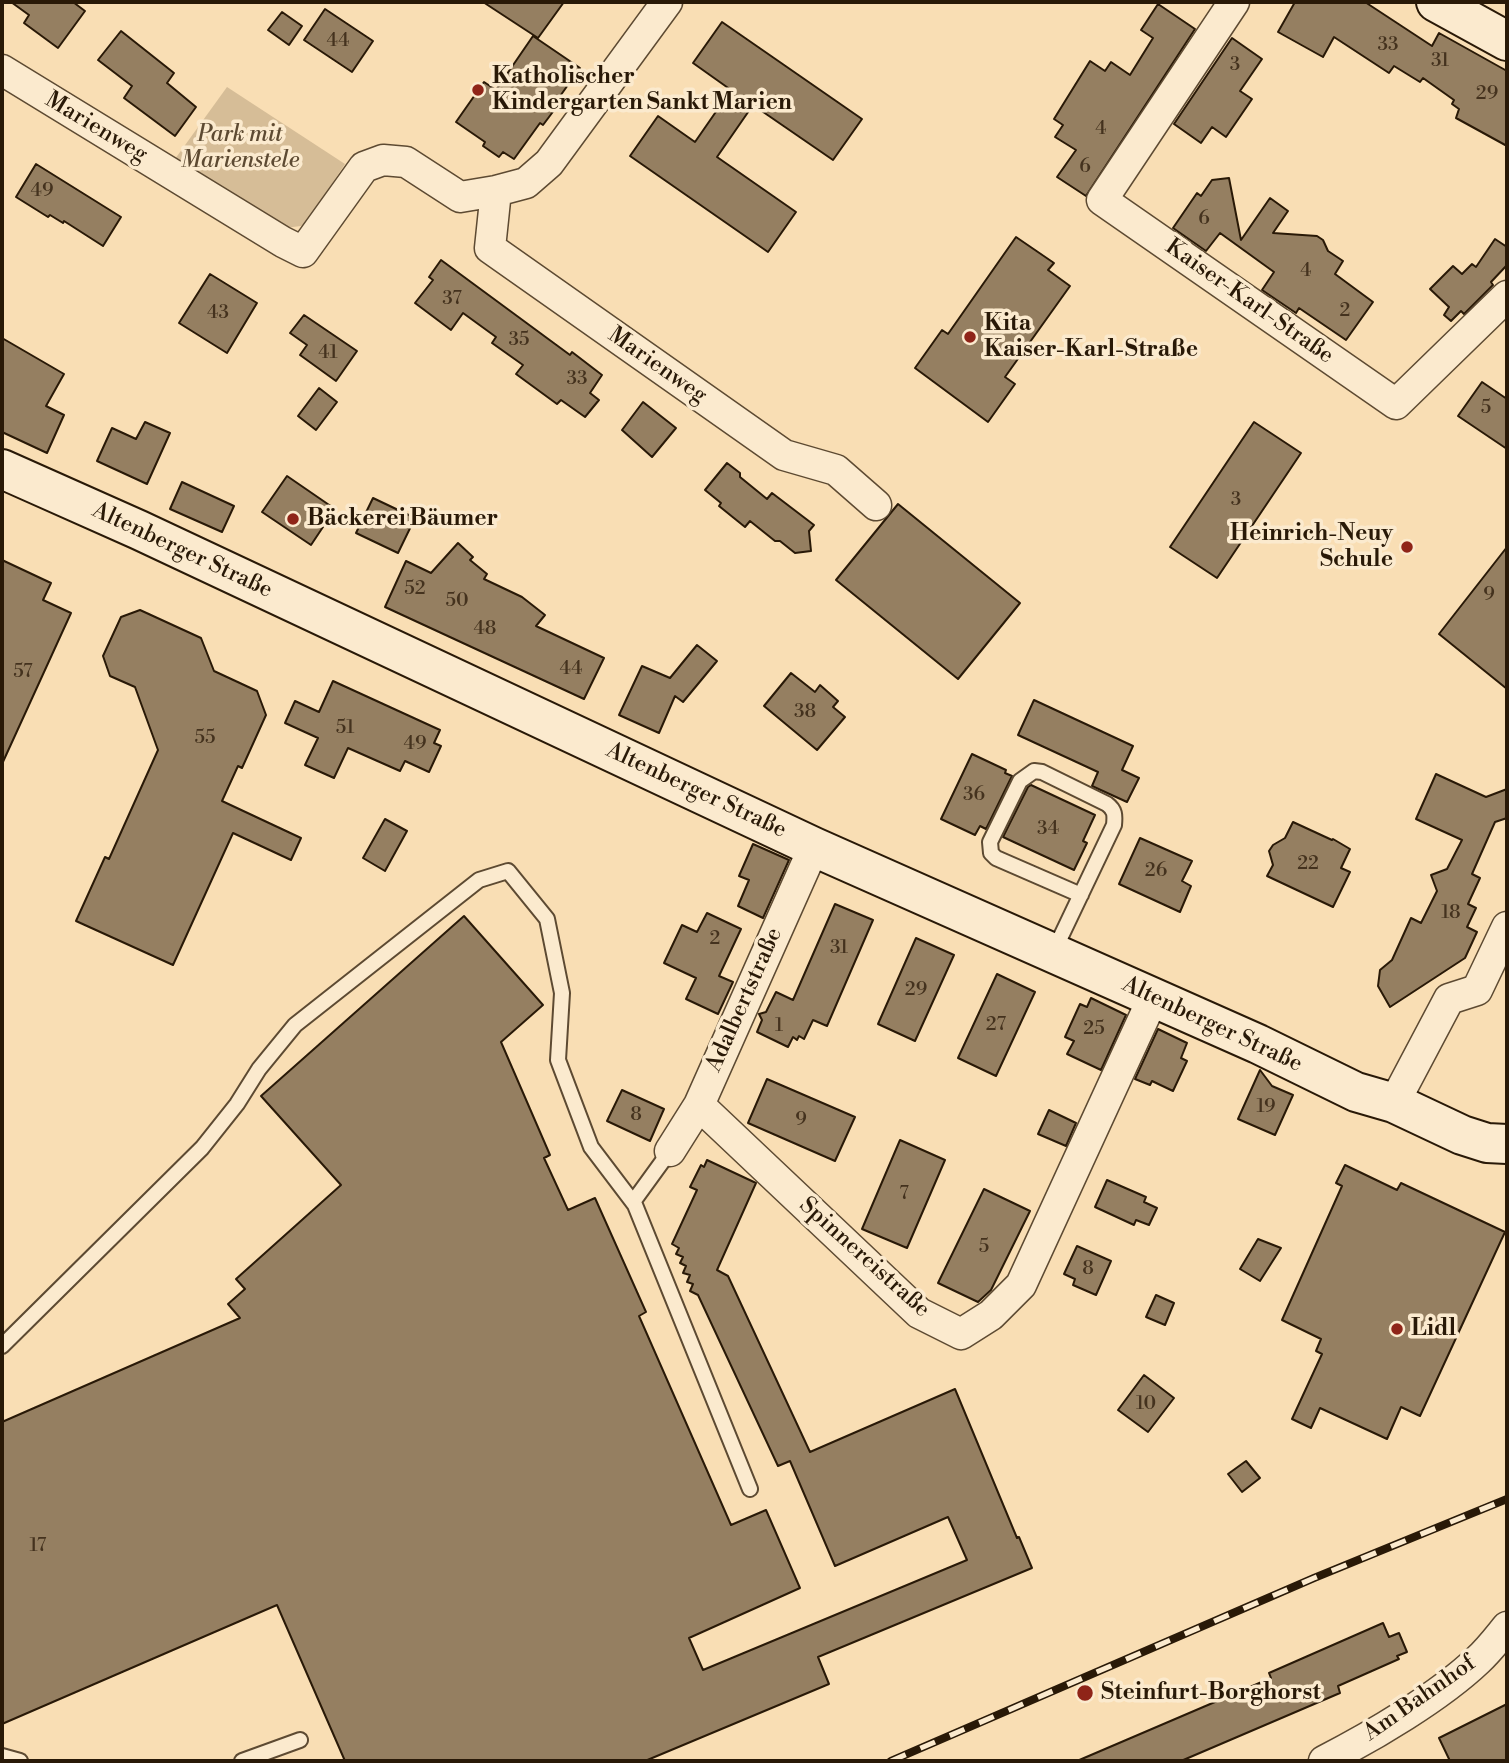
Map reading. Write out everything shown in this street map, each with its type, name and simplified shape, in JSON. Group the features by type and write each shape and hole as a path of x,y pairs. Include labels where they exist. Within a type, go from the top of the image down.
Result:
{"main road":[{"path":"1436,2 1477,11 1507,41"},
{"name":"Altenberger Straße","path":"2,469 151,536 814,847 1258,1044 1356,1092 1394,1103 1462,1135 1487,1143 1507,1144"}],"street":[{"name":"Marienweg","path":"2,70 303,252 364,167 383,160 406,162 460,197 526,183 549,163 667,2"},
{"name":"Kaiser-Karl-Straße","path":"1234,2 1102,200 1396,404 1507,296"},
{"name":"Marienweg","path":"496,191 490,248 784,455 836,470 876,505"},
{"name":"Adalbertstraße","path":"670,1151 699,1105 814,847"},
{"path":"1394,1103 1449,999 1477,990 1507,927"},
{"name":"Spinnereistraße","path":"699,1105 919,1313 961,1334 991,1315 1021,1285 1153,998"},
{"name":"Am Bahnhof","path":"1324,1761 1357,1754 1478,1660 1507,1627"}],"lane":[{"path":"1054,953 1114,825 1114,809 1042,772 1034,771 1020,781 990,842 990,853 1081,895"},
{"path":"2,1346 202,1148 237,1104 258,1069 295,1025 479,880 508,871 547,919 562,993 558,1060 591,1147 633,1202 750,1489"},
{"path":"633,1202 670,1151"},
{"path":"242,1761 300,1740"},
{"path":"2,1756 20,1761"}],"green space":[{"name":"Park mit Marienstele","path":"227,87 345,164 306,223 301,226 284,228 175,159"}],"building":[{"path":"11,2 73,2 85,11 58,48 24,23 29,15"},
{"path":"483,2 564,2 538,38"},
{"path":"1295,2 1365,2 1432,46 1439,33 1507,71 1507,146 1456,118 1459,109 1452,104 1454,100 1423,78 1420,82 1394,66 1389,73 1334,37 1323,57 1278,32"},
{"path":"1158,4 1195,29 1086,196 1057,177 1076,150 1055,137 1063,125 1054,119 1090,61 1105,71 1111,62 1130,75 1153,38 1141,30"},
{"path":"325,9 373,41 352,72 304,40"},
{"path":"282,12 302,26 289,45 268,30"},
{"path":"722,22 862,119 833,160 753,105 717,157 796,212 768,252 630,156 658,116 695,142 731,90 693,63"},
{"path":"121,31 174,73 167,83 196,107 175,136 124,98 132,86 98,60"},
{"name":"Katholischer Kindergarten Sankt Marien","path":"533,36 580,68 558,99 561,101 543,125 540,123 514,159 503,152 499,157 483,146 485,142 456,122 484,82 496,90"},
{"path":"1232,38 1262,59 1240,91 1252,99 1226,137 1212,127 1201,143 1174,124"},
{"path":"36,164 121,217 103,246 64,221 63,223 50,215 48,217 16,197"},
{"path":"1229,178 1241,240 1270,198 1288,211 1273,233 1317,236 1323,240 1328,251 1343,261 1335,274 1373,302 1346,340 1299,308 1296,313 1262,290 1274,272 1220,233 1206,251 1173,228 1197,193 1201,196 1212,180"},
{"name":"Kita Kaiser-Karl-Straße","path":"1016,237 1054,263 1048,270 1070,286 1005,377 1015,384 988,422 915,368 942,330 948,334"},
{"path":"1495,239 1507,247 1507,265 1491,282 1493,285 1464,314 1461,311 1451,321 1444,315 1449,307 1430,289 1453,266 1462,274 1472,264 1476,267"},
{"path":"441,260 570,355 572,352 602,375 590,393 599,400 585,417 561,400 557,404 516,374 523,365 492,343 496,337 463,313 451,330 415,303 433,280 429,277"},
{"path":"210,274 257,303 227,353 179,323"},
{"path":"304,315 357,351 336,381 300,355 307,345 290,333"},
{"path":"2,338 64,374 46,406 64,415 47,453 2,432"},
{"path":"1482,382 1507,399 1507,449 1458,416"},
{"path":"319,388 337,402 316,430 298,416"},
{"path":"643,402 676,428 652,457 622,430"},
{"path":"145,422 170,433 147,484 97,461 112,428 136,439"},
{"path":"1254,422 1301,453 1217,578 1170,547"},
{"path":"727,463 767,499 772,493 814,525 809,531 811,551 795,553 750,521 745,527 719,506 721,503 705,490"},
{"path":"287,476 335,509 311,545 262,512"},
{"path":"182,482 234,506 222,532 170,509"},
{"path":"373,498 415,518 398,553 356,533"},
{"path":"898,504 1020,603 958,679 836,580"},
{"path":"458,543 473,557 470,560 487,574 484,579 522,597 545,615 536,626 604,658 584,699 385,607 406,561 431,573"},
{"path":"1507,547 1507,689 1439,634"},
{"path":"2,560 51,583 43,600 71,613 2,764"},
{"path":"140,610 201,638 214,671 257,691 266,715 242,768 238,766 222,801 301,838 291,860 233,833 173,965 76,921 105,857 109,859 158,750 135,687 110,676 103,656 121,617"},
{"path":"697,645 717,661 683,702 675,696 659,733 619,715 642,666 670,678"},
{"path":"791,673 815,692 820,685 838,701 833,707 845,717 817,750 764,706"},
{"path":"333,681 440,730 434,743 441,746 429,772 405,761 400,771 348,748 334,778 305,765 318,738 285,723 295,701 319,712"},
{"path":"1034,700 1133,746 1122,770 1139,778 1127,802 1092,786 1098,772 1018,735"},
{"path":"972,754 1006,770 1005,773 1012,776 986,829 980,826 975,835 941,819"},
{"path":"1436,774 1486,797 1507,789 1507,818 1495,822 1472,874 1480,878 1468,904 1476,908 1467,927 1477,932 1465,958 1390,1007 1378,986 1380,970 1392,960 1411,918 1421,923 1437,891 1431,875 1447,869 1462,840 1416,819"},
{"path":"1031,785 1095,815 1083,841 1087,843 1074,870 1003,837"},
{"path":"385,819 407,831 385,871 363,858"},
{"path":"1293,822 1350,849 1341,868 1350,872 1333,907 1267,876 1273,865 1269,851 1273,845 1285,838"},
{"path":"1140,838 1192,861 1182,881 1191,886 1180,912 1119,884"},
{"path":"753,844 789,860 763,918 738,906 749,880 739,876"},
{"path":"835,904 873,920 827,1026 813,1020 804,1039 799,1036 797,1040 793,1037 788,1047 757,1032 762,1020 759,1014 766,1012 776,992 793,1000"},
{"path":"707,913 741,929 719,976 733,982 718,1014 686,999 696,978 664,963 682,925 697,932"},
{"path":"464,916 543,1005 501,1042 550,1155 544,1158 568,1210 595,1198 646,1312 639,1316 731,1525 766,1510 800,1588 689,1638 703,1670 967,1560 948,1517 835,1566 790,1461 778,1466 698,1295 690,1291 693,1284 687,1282 690,1275 683,1273 686,1266 680,1263 683,1257 676,1254 679,1248 672,1244 697,1190 690,1187 701,1165 704,1167 707,1160 756,1183 717,1270 728,1276 810,1452 955,1389 1032,1568 818,1657 829,1684 645,1761 345,1761 277,1605 2,1724 2,1422 240,1318 228,1304 245,1289 236,1279 341,1185 261,1096"},
{"path":"916,938 954,955 915,1041 878,1024"},
{"path":"997,974 1035,992 996,1076 958,1058"},
{"path":"1091,998 1126,1015 1101,1070 1067,1054 1074,1041 1065,1037 1080,1004 1087,1007"},
{"path":"1158,1029 1187,1043 1181,1058 1187,1061 1173,1091 1152,1081 1150,1085 1135,1079"},
{"path":"1260,1070 1272,1086 1293,1095 1275,1135 1238,1119"},
{"path":"767,1079 855,1117 835,1161 748,1123"},
{"path":"622,1090 664,1109 650,1141 607,1121"},
{"path":"1049,1110 1076,1123 1066,1146 1038,1134"},
{"path":"900,1140 945,1160 907,1248 862,1229"},
{"name":"Lidl","path":"1345,1165 1397,1190 1401,1183 1505,1232 1420,1416 1401,1407 1387,1439 1320,1408 1311,1428 1292,1419 1322,1354 1316,1351 1321,1339 1282,1320 1342,1186 1336,1183"},
{"path":"1107,1180 1146,1197 1144,1202 1157,1208 1149,1225 1136,1220 1134,1225 1095,1207"},
{"path":"984,1189 1030,1211 991,1290 978,1302 938,1283"},
{"path":"1258,1239 1281,1248 1260,1281 1240,1269"},
{"path":"1077,1246 1111,1261 1096,1295 1073,1285 1075,1279 1064,1274"},
{"path":"1156,1295 1174,1303 1165,1325 1146,1317"},
{"path":"1144,1375 1174,1398 1148,1432 1118,1410"},
{"path":"1246,1461 1260,1478 1242,1492 1228,1474"},
{"path":"1383,1623 1389,1637 1399,1633 1407,1652 1397,1656 1399,1659 1338,1686 1340,1693 1181,1761 1077,1761 1271,1678 1269,1673"},
{"path":"1507,1704 1507,1761 1450,1761 1439,1738"}],"railway":[{"path":"891,1761 1314,1578 1507,1499"}],"place":[{"name":"Katholischer Kindergarten Sankt Marien","path":"478,90"},
{"name":"Kita Kaiser-Karl-Straße","path":"970,337"},
{"name":"Bäckerei Bäumer","path":"293,519"},
{"name":"Heinrich-Neuy Schule","path":"1407,547"},
{"name":"Lidl","path":"1397,1329"},
{"name":"Steinfurt-Borghorst","path":"1085,1693"}]}
